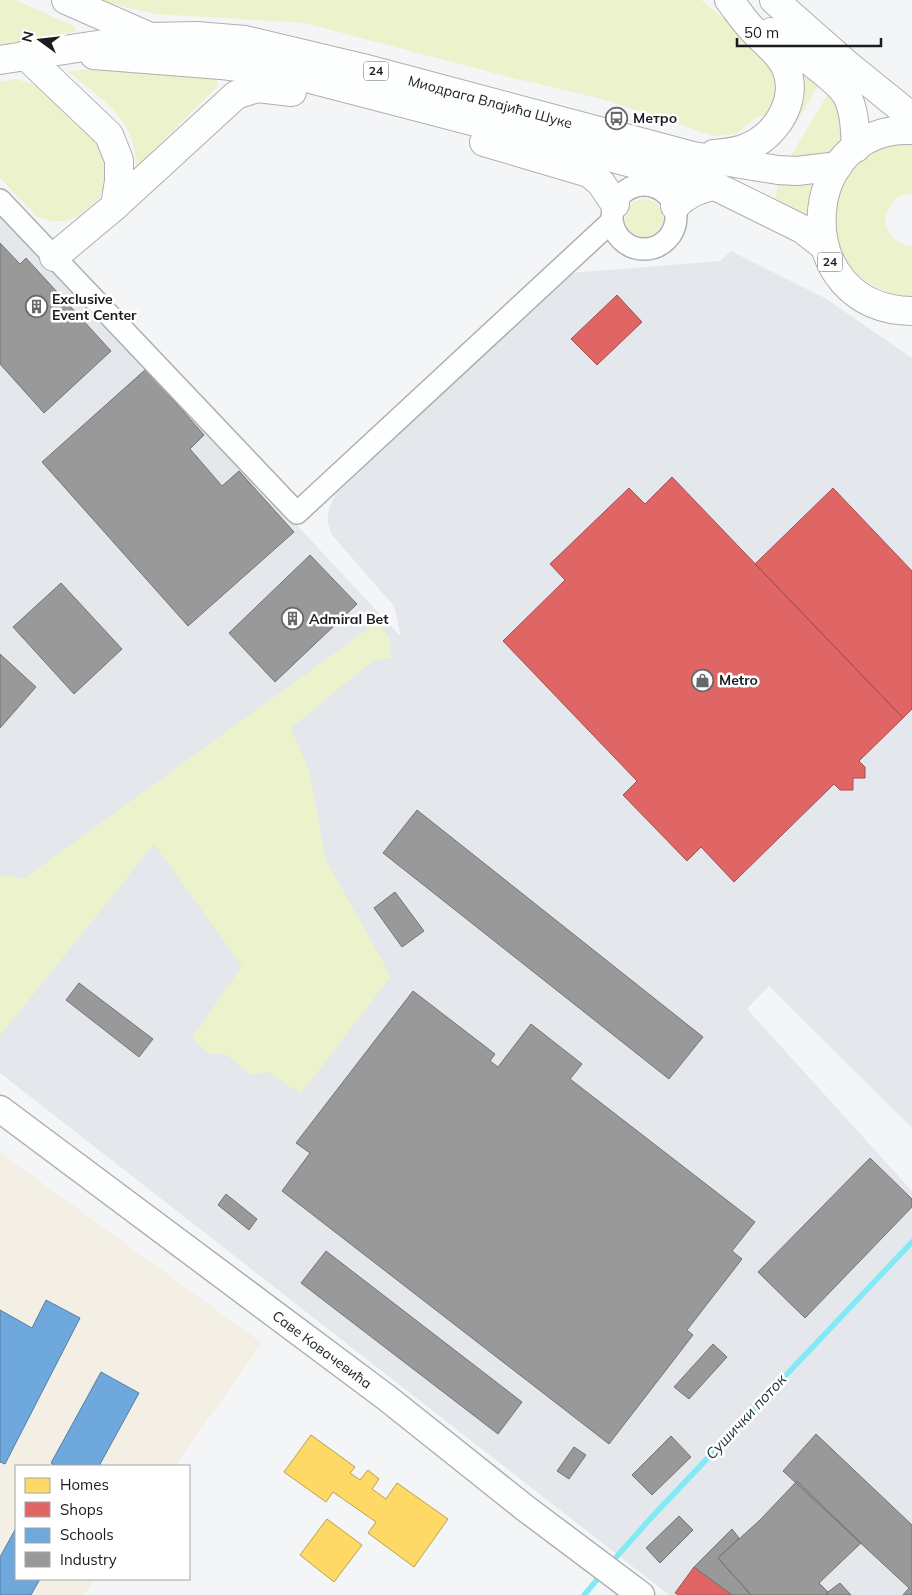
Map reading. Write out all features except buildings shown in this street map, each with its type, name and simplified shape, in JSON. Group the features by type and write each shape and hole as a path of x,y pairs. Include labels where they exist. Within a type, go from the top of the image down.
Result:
{"main road":[{"path":"66,0 149,37"},
{"path":"693,156 748,148 774,129 787,104 789,84 786,68 776,53 753,31 730,0"},
{"path":"730,0 840,87 846,94 852,113 847,157"},
{"path":"774,0 850,67 912,117"},
{"name":"Миодрага Влајића Шуке","path":"13,58 149,37 196,36 245,40 280,47 693,156 778,170 797,171 847,157"},
{"name":"Миодрага Влајића Шуке","path":"53,52 259,70 294,75 715,186 802,229 824,246"},
{"path":"13,58 109,135 119,160 119,181 115,206"},
{"path":"54,256 115,206 225,103 242,92 263,88 361,102 388,99"},
{"path":"421,108 460,133 534,158 589,173 601,183 613,213"},
{"name":"24","path":"912,130 885,134 847,157 829,182 822,202 820,224 824,246 836,273 857,293 882,306 912,311"},
{"path":"675,206 687,195 715,186"}],"street":[{"path":"0,200 297,513 613,213 629,188 640,184 651,185 661,189 670,196 675,206 677,217 670,237 662,244 652,248 631,246 622,240 613,213"},
{"name":"Саве Ковачевића","path":"0,1109 387,1398 638,1593"}],"shaded area":[{"path":"0,206 401,637 394,606 332,535 328,523 328,512 332,502 336,494 571,273 720,261 731,251 825,298 912,358 912,1128 769,986 747,1009 912,1191 912,1595 669,1595 0,1073"},
{"path":"0,1152 262,1343 176,1465 15,1465 15,1580 94,1580 84,1595 0,1595"}],"green space":[{"path":"0,0 16,0 75,27 74,32 0,45"},
{"path":"95,0 701,0 762,49 779,82 771,116 759,116 736,134 714,136 602,99 513,78 304,23 155,14"},
{"path":"796,67 818,86 791,132 785,129"},
{"path":"99,68 217,77 218,86 136,167 135,151 131,136 124,124 105,101 68,72"},
{"path":"15,79 37,85 96,134 108,165 106,183 99,198 79,216 64,221 50,221 36,216 0,178 0,82"},
{"path":"828,94 838,110 843,123 844,130 839,145 833,153 790,157"},
{"path":"912,142 912,194 906,194 897,198 888,209 885,219 893,238 901,243 912,246 912,296 886,291 864,280 848,263 837,243 833,220 836,198 847,176 878,149 897,143"},
{"path":"779,182 813,183 805,220 774,201"},
{"path":"644,199 658,204 663,218 658,232 644,237 630,232 625,218 630,204"},
{"path":"377,622 390,638 391,658 373,661 291,728 309,770 326,860 391,976 301,1094 269,1072 251,1075 224,1053 209,1054 192,1038 242,966 154,844 0,1036 0,875 25,878"}],"waterway":[{"name":"Сушички поток","path":"611,1563 650,1519 912,1242"},
{"name":"Сушички поток","path":"584,1595 602,1574"}],"place":[{"name":"Метро","path":"617,118"},
{"name":"Exclusive Event Center","path":"36,307"},
{"name":"Admiral Bet","path":"293,619"},
{"name":"Metro","path":"703,680"}]}
